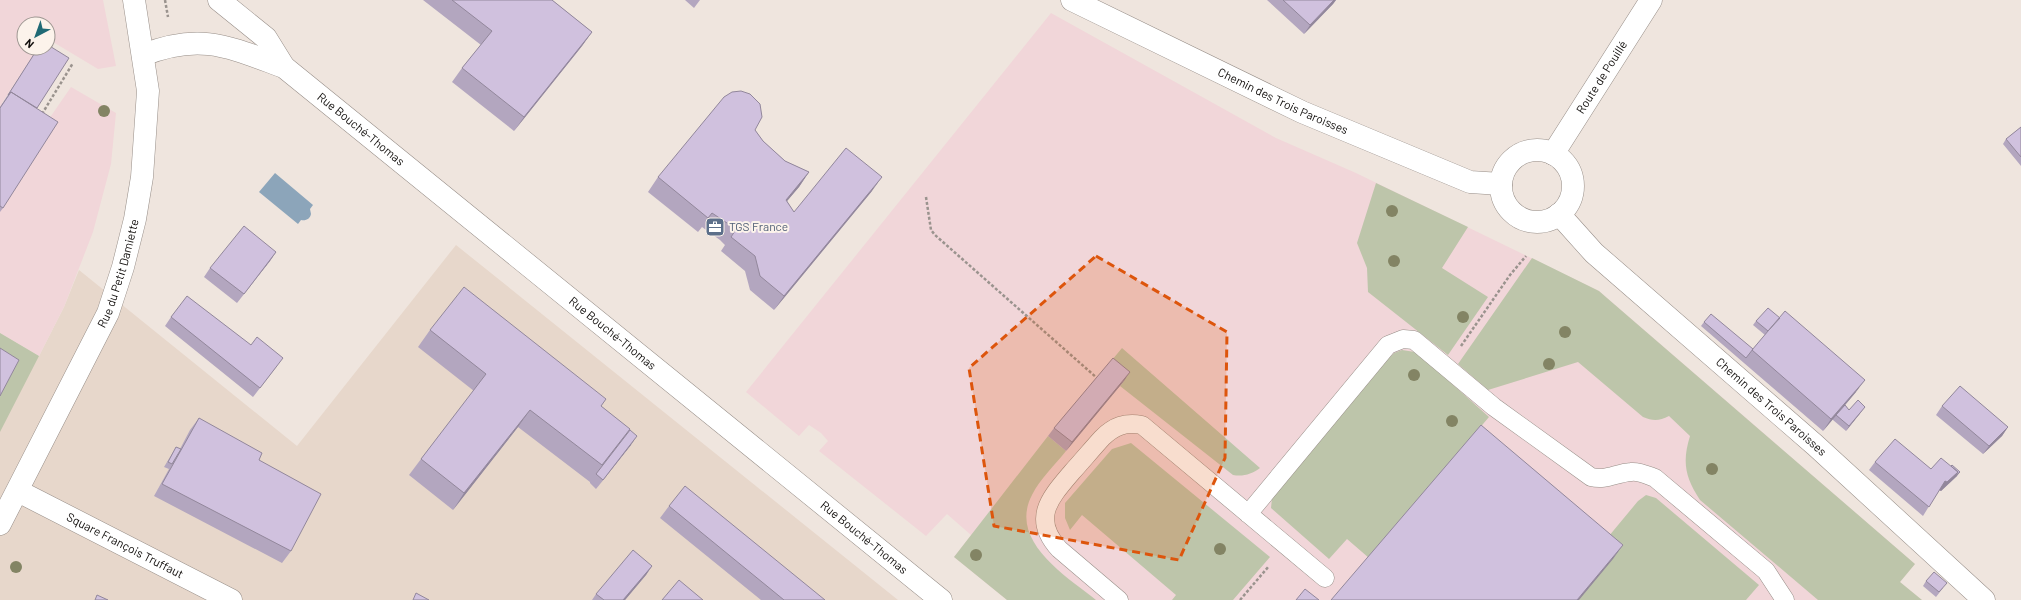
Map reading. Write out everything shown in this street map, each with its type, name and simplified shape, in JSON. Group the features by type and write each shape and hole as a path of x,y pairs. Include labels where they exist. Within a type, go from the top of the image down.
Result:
{"street":[{"name":"Rue du Petit Damiette","path":"0,524 108,313 123,267 135,219 146,134 148,91 134,0"},
{"name":"Rue Bouché-Thomas","path":"219,0 266,38 284,67"},
{"name":"Chemin des Trois Paroisses","path":"1072,0 1302,112 1470,182 1501,184"},
{"name":"Route de Pouillé","path":"1554,154 1651,0"},
{"name":"Rue Bouché-Thomas","path":"143,55 174,45 205,42 229,46 284,67 941,600"},
{"path":"1530,150 1542,150 1554,154 1563,161 1569,171 1573,183 1570,200 1559,214 1548,220 1537,222 1525,220 1515,214 1507,206 1502,195 1501,184 1507,167 1519,154 1530,150"},
{"name":"Chemin des Trois Paroisses","path":"1559,214 1594,253 1815,445 1984,600"},
{"name":"Square François Truffaut","path":"18,491 231,600"}],"lane":[{"path":"1248,514 1388,345 1403,338 1414,340 1447,366 1494,407 1591,477 1608,479 1632,472 1655,478 1766,571 1786,600"},
{"path":"1119,600 1059,549 1052,541 1045,523 1046,509 1051,496 1111,429 1122,424 1142,425 1325,578"}],"path":[{"path":"165,0 168,17"},
{"path":"38,119 73,63"},
{"path":"926,197 930,230 1097,378"},
{"path":"1447,366 1510,275 1526,256"},
{"path":"1240,600 1287,546"}],"highlighted area":[{"path":"1096,256 1227,332 1225,458 1179,560 994,526 969,368"}],"shaded area":[{"path":"0,0 103,0 116,66 98,69 56,44 56,16 16,16 16,56 33,56 2,103 42,129 71,87 116,113 111,164 93,232 64,307 39,356 0,333"},
{"path":"1051,13 1276,138 1356,173 1599,291 1915,564 1900,582 1922,600 1007,600 954,557 971,535 947,514 926,536 819,451 828,441 821,433 809,425 799,436 746,392"},
{"path":"456,245 898,600 0,600 0,333 39,356 64,307 79,270 297,446"}],"green space":[{"path":"1376,183 1468,227 1442,268 1488,297 1448,355 1368,292 1367,268 1357,243"},
{"path":"1532,258 1599,291 1915,564 1900,582 1922,600 1818,600 1700,500 1691,484 1686,469 1686,454 1690,436 1669,416 1656,420 1643,417 1578,362 1488,390 1458,364"},
{"path":"0,333 39,356 0,432"},
{"path":"1122,348 1260,468 1254,472 1240,476 1233,475 1120,386 1124,381 1107,366"},
{"path":"1402,350 1415,352 1421,356 1489,417 1369,558 1347,539 1329,559 1271,508 1272,498 1388,359 1394,353"},
{"path":"1048,436 1066,451 1043,478 1032,495 1027,512 1028,527 1034,542 1044,556 1070,580 1096,600 1007,600 954,557"},
{"path":"1131,443 1270,557 1233,600 1172,600 1176,595 1082,515 1070,530 1065,518 1065,503 1112,449"},
{"path":"1646,495 1656,498 1759,585 1746,600 1579,600 1599,548 1638,501"}],"water":[{"path":"275,173 313,205 310,209 311,214 308,219 301,220 298,224 259,192"}],"building":[{"path":"452,0 552,0 592,32 524,117 462,68 492,31"},
{"path":"1283,0 1334,0 1310,25"},
{"path":"56,50 69,58 37,108 11,92 8,95 33,56 56,56"},
{"path":"741,91 750,94 760,104 762,117 755,130 763,141 785,161 809,172 786,200 794,212 846,148 882,177 784,296 760,276 755,256 731,237 735,231 730,225 712,213 708,218 658,177 724,97 732,92"},
{"path":"11,92 58,122 3,208 0,206 0,108"},
{"path":"2021,127 2021,157 2006,139"},
{"path":"244,226 276,252 244,294 210,268"},
{"path":"464,287 606,399 601,406 630,429 602,465 530,410 464,493 421,459 486,374 430,330"},
{"path":"187,296 251,345 257,337 283,358 260,388 171,317"},
{"path":"1768,308 1780,318 1768,331 1756,321"},
{"path":"1785,311 1865,380 1831,419 1752,350"},
{"path":"1711,314 1753,349 1746,358 1704,322"},
{"path":"0,348 19,360 0,396"},
{"path":"1113,358 1130,372 1072,442 1054,428"},
{"path":"1960,386 2008,427 1989,446 1942,406"},
{"path":"1858,400 1865,407 1849,426 1836,415 1845,405 1849,410"},
{"path":"199,418 262,453 259,460 321,494 291,551 162,484"},
{"path":"1481,425 1623,545 1577,600 1331,600"},
{"path":"630,430 637,436 603,480 596,474"},
{"path":"1895,439 1931,469 1941,458 1958,472 1947,482 1945,481 1929,507 1875,462"},
{"path":"176,447 181,449 172,464 168,462"},
{"path":"1952,465 1960,472 1955,476 1958,472 1951,466"},
{"path":"685,486 825,600 784,600 669,506"},
{"path":"633,550 652,566 623,600 604,600 596,594"},
{"path":"1934,572 1947,583 1939,592 1926,581"},
{"path":"679,580 703,600 662,600"},
{"path":"1305,589 1319,600 1296,600"},
{"path":"416,593 429,600 413,600"},
{"path":"97,595 108,600 95,600"}],"place":[{"name":"TGS France","path":"715,227"}]}
